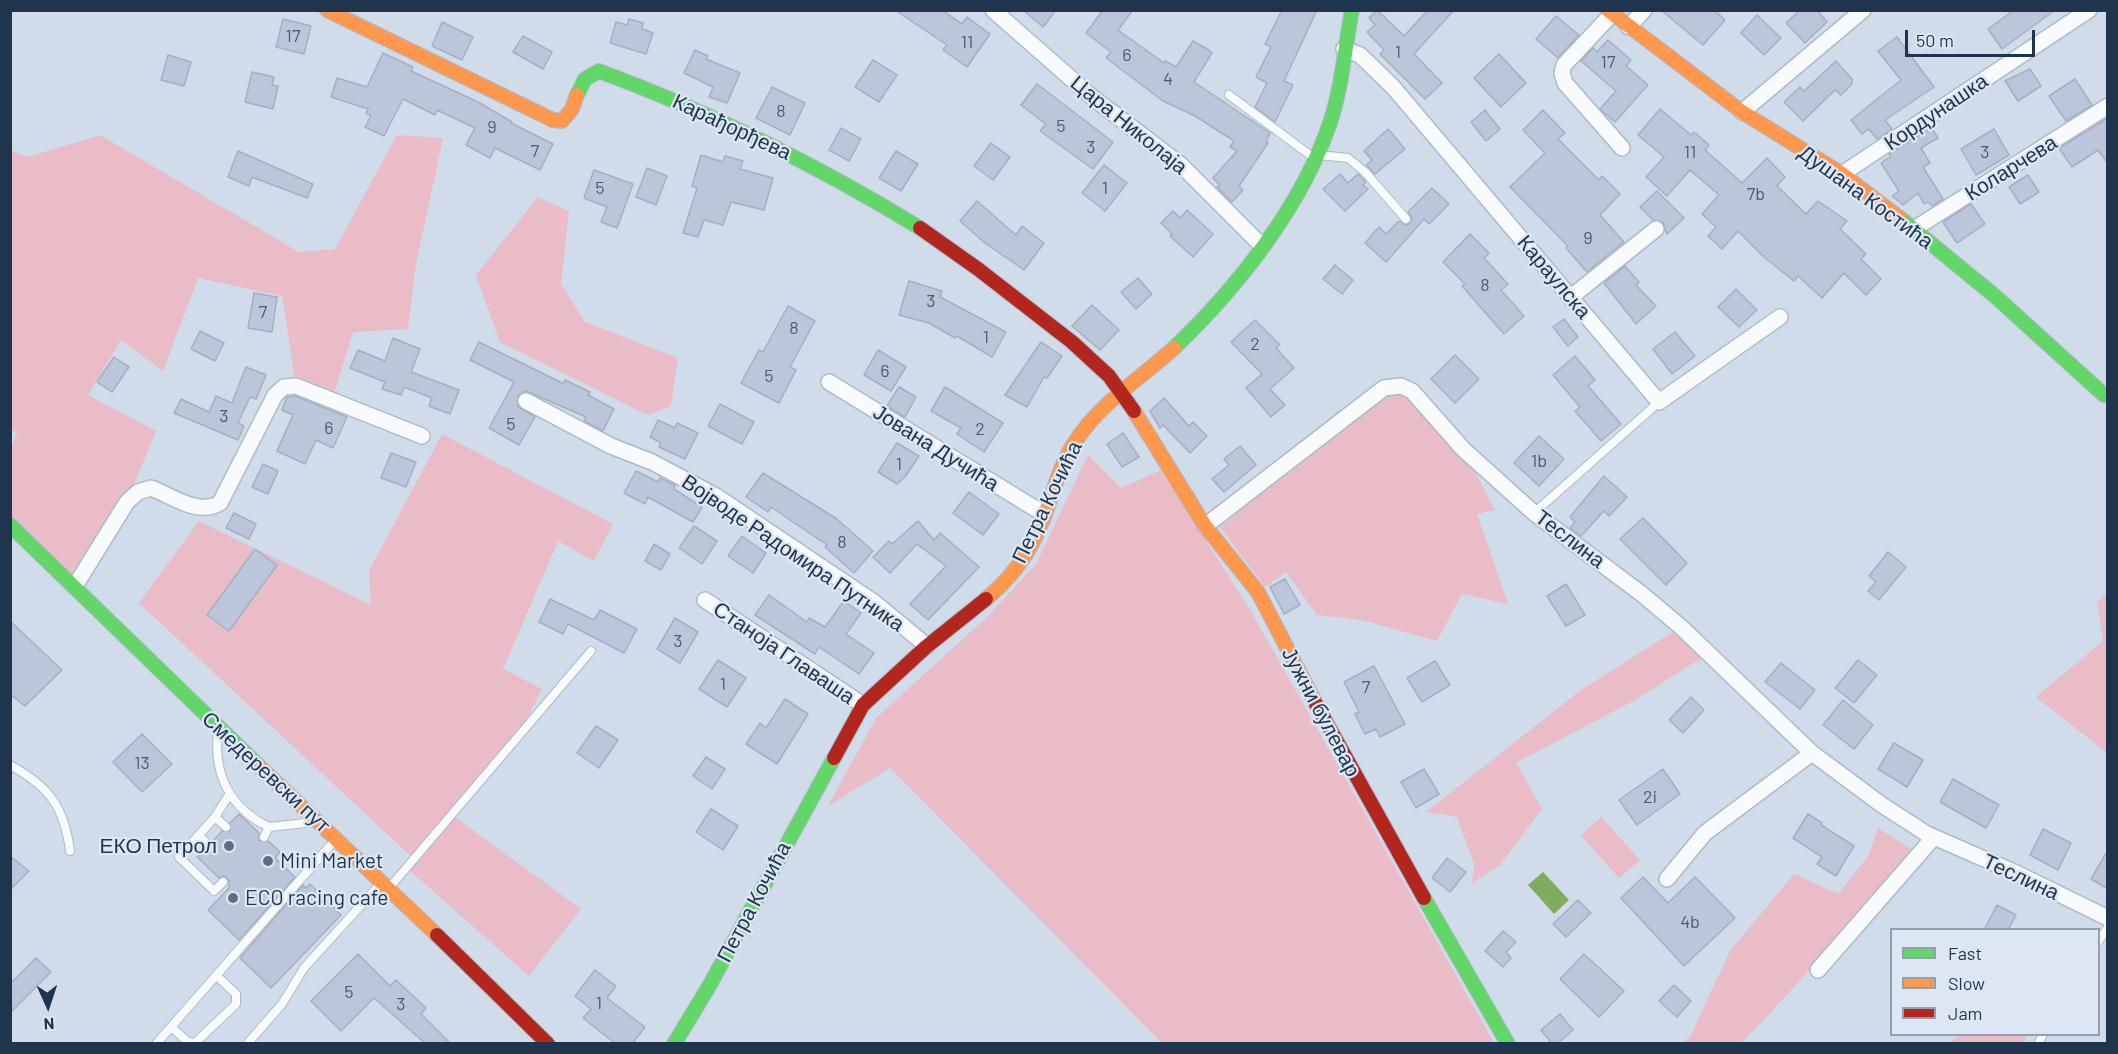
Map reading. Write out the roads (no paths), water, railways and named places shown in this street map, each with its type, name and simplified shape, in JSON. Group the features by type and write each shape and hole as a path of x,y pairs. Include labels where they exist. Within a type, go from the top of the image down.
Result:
{"street":[{"name":"Карађорђева","path":"327,10 553,120 566,119 584,77 599,71 667,96 773,144 840,179 936,238 1072,342 1120,390"},
{"name":"Цара Николаја","path":"993,10 1092,97 1182,166 1261,245"},
{"name":"Петра Кочића","path":"674,1044 708,988 862,705 1017,569 1032,544 1058,472 1072,446 1093,418 1120,390 1179,343 1222,297 1295,197 1317,157 1334,110 1352,10"},
{"path":"1629,27 1644,10"},
{"path":"1742,112 1863,10"},
{"name":"Кордунашка","path":"1842,174 2089,10"},
{"name":"Душана Костића","path":"1622,148 1565,83 1562,73 1564,65 1610,12 1742,112 1842,174 1914,229 1996,297 2104,395 2108,395"},
{"name":"Караулска","path":"1344,50 1360,55 1393,87 1659,402"},
{"name":"Коларчева","path":"1914,229 2108,106"},
{"path":"1571,297 1656,229"},
{"path":"1659,402 1780,317"},
{"name":"Јована Дучића","path":"829,382 1044,514"},
{"path":"75,586 127,502 138,492 151,488 197,509 210,509 220,503 275,395 284,387 296,386 422,436"},
{"name":"Теслина","path":"1205,526 1384,388 1401,386 1412,391 1463,449 1534,513 1643,595 1681,627 1812,753 1882,805 1934,837 2014,872 2108,918"},
{"name":"Јужни булевар","path":"1120,390 1205,526 1258,591 1340,751 1508,1044"},
{"name":"Војводе Радомира Путника","path":"526,401 610,446 663,468 716,496 875,603 927,646"},
{"name":"Смедеревски пут","path":"10,525 548,1044"},
{"name":"Станоја Главаша","path":"705,600 862,705"},
{"path":"1666,879 1705,833 1812,753"},
{"path":"1818,970 1934,837"}],"lane":[{"path":"1228,95 1317,157 1348,158 1365,172 1406,219"},
{"path":"1534,513 1659,402"},
{"path":"247,1044 282,1005 304,968 385,885 591,651"},
{"path":"219,729 217,760 220,778 229,795 269,827 318,822"},
{"path":"10,765 46,790 55,802 67,825 70,851"},
{"path":"223,882 214,891 179,856 215,817 229,795"},
{"path":"215,817 226,827"},
{"path":"264,837 269,827"},
{"path":"199,836 209,845"},
{"path":"156,1044 336,839"},
{"path":"171,1027 188,1042 195,1043 236,1004 236,994 217,976"}],"place":[{"name":"ЕКО Петрол","path":"229,846"},
{"name":"Mini Market","path":"268,861"},
{"name":"ECO racing cafe","path":"233,898"}]}
